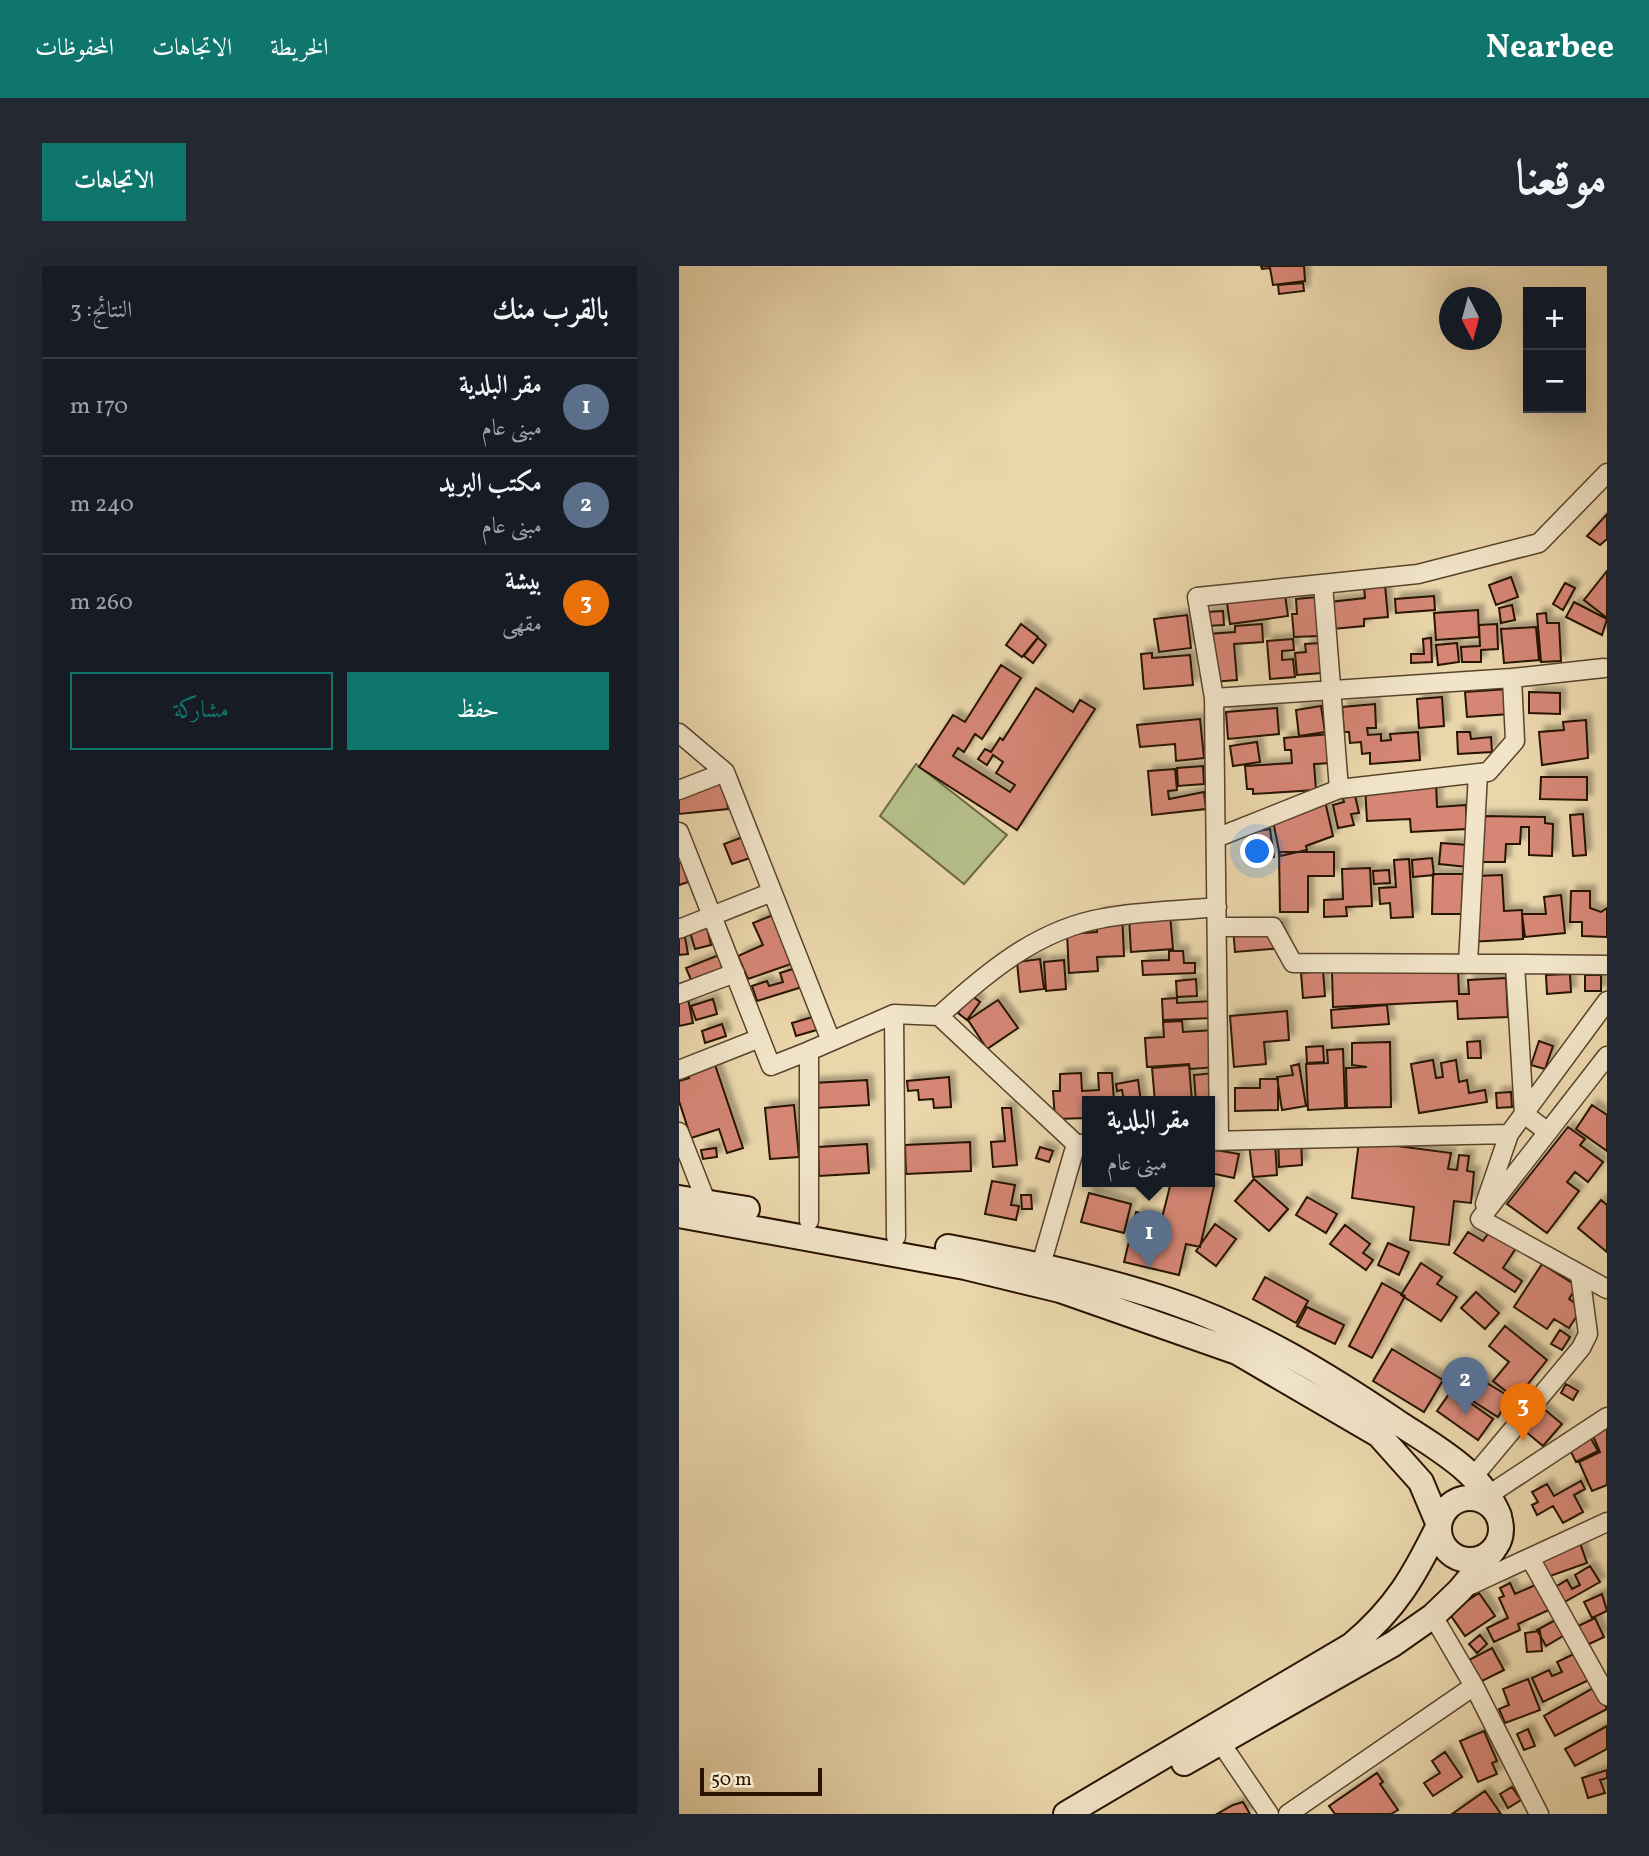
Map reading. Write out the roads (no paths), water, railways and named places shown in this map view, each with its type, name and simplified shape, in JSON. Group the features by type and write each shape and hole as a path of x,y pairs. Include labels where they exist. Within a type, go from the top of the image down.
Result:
{"main road":[{"path":"679,1198 1041,1265 1171,1302 1264,1341 1390,1417 1488,1496 1500,1538 1460,1590 1433,1616 1393,1644 1066,1814"},
{"path":"679,1215 965,1267 1046,1287 1153,1320 1237,1352 1379,1435 1421,1482 1439,1525 1444,1546 1454,1555 1475,1559 1494,1549"},
{"path":"1095,1814 1352,1645 1382,1621 1400,1597 1449,1506 1468,1497 1489,1504 1488,1496"}],"street":[{"path":"1510,1134 1215,1141 1217,907 1214,698 1197,597 1418,574 1539,542 1607,473"},
{"path":"1323,584 1339,789"},
{"path":"1214,698 1512,678 1606,667"},
{"path":"1216,838 1339,789 1488,772 1515,741 1512,678"},
{"path":"679,733 725,772 831,1041"},
{"path":"679,790 725,772"},
{"path":"1468,963 1478,774"},
{"path":"679,832 683,853 712,916 771,1066 894,1014 939,1016 1082,1144 1041,1265"},
{"path":"679,929 772,892"},
{"path":"939,1016 993,968 1027,947 1064,930 1102,918 1217,907"},
{"path":"1217,927 1273,927 1293,963 1607,965"},
{"path":"1515,964 1524,1114 1548,1132"},
{"path":"679,994 734,972"},
{"path":"1480,1219 1510,1134 1607,1001"},
{"path":"894,1014 896,1237"},
{"path":"679,1070 760,1038"},
{"path":"809,1051 809,1221"},
{"path":"1480,1219 1607,1056"},
{"path":"679,1132 706,1201"},
{"path":"1480,1219 1607,1289"},
{"path":"1488,1496 1588,1334 1580,1274"},
{"path":"1488,1496 1605,1414"},
{"path":"1460,1590 1607,1522"},
{"path":"1530,1558 1607,1696"},
{"path":"1433,1616 1474,1686 1539,1814"},
{"path":"1288,1814 1474,1686"},
{"path":"1216,1735 1269,1814"}],"place":[{"name":"مقر البلدية","path":"1149,1268"},
{"name":"مكتب البريد","path":"1465,1415"},
{"name":"بيشة","path":"1523,1441"}]}
